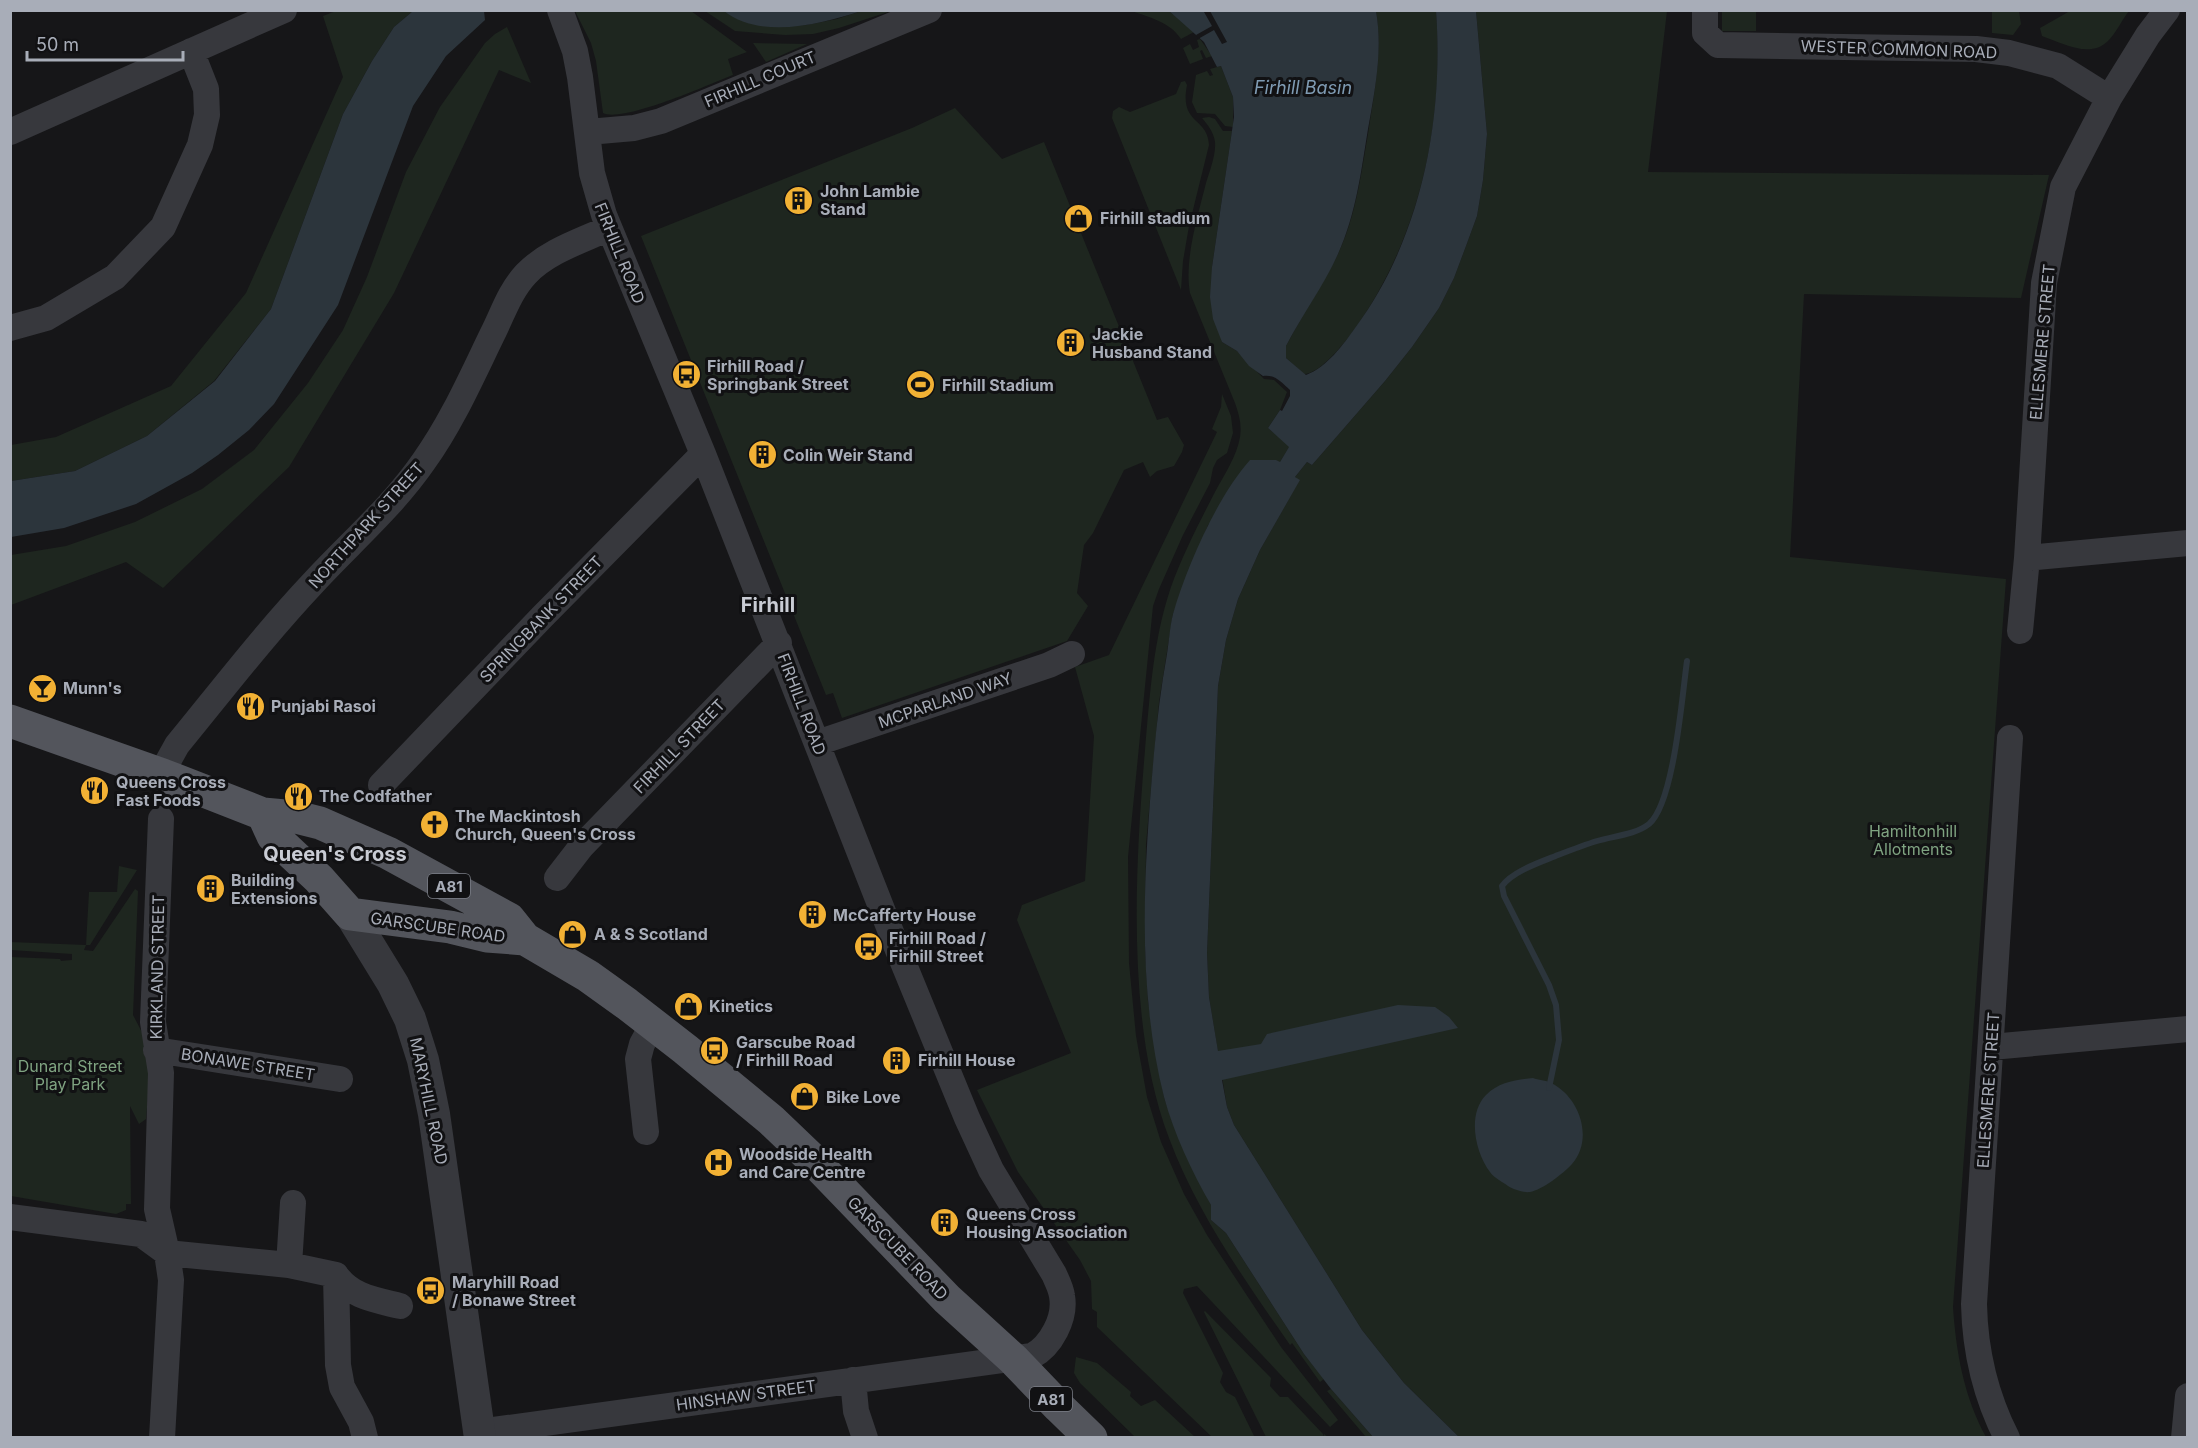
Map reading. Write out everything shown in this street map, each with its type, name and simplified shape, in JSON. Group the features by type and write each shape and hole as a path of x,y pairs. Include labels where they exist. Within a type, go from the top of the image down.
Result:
{"main road":[{"name":"A81","path":"10,721 263,814"},
{"name":"GARSCUBE ROAD","path":"263,814 296,817 320,823 366,842 496,910 509,919 525,939 588,976 653,1024 755,1106 794,1142 947,1299 1013,1359 1091,1437"},
{"name":"MARYHILL ROAD","path":"263,814 273,836 320,879 350,915"},
{"name":"GARSCUBE ROAD","path":"350,915 450,927 487,936 525,939"}],"street":[{"path":"10,132 284,10"},
{"name":"FIRHILL ROAD","path":"560,10 575,51 594,180 609,228 703,454 898,950 975,1136 1059,1286 1063,1305 1054,1332 1041,1351 1032,1356 1013,1359"},
{"name":"FIRHILL COURT","path":"588,132 634,128 661,121 930,10"},
{"name":"WESTER COMMON ROAD","path":"1705,10 1705,33 1718,45 1976,49 2009,53 2058,66 2109,98"},
{"name":"ELLESMERE STREET","path":"2020,631 2027,558 2044,283 2062,187 2109,98 2148,35 2167,10"},
{"path":"10,328 46,318 115,277 163,227 200,145 207,115 206,89 191,51"},
{"name":"NORTHPARK STREET","path":"163,776 167,763 177,746 261,642 314,581 379,516 417,471 451,416 508,300 521,280 535,265 551,255 609,228"},
{"name":"SPRINGBANK STREET","path":"381,785 550,608 703,454"},
{"path":"2027,558 2187,543"},
{"name":"FIRHILL STREET","path":"557,878 581,847 778,643"},
{"name":"MCPARLAND WAY","path":"817,743 1049,665 1072,654"},
{"name":"ELLESMERE STREET","path":"2007,1437 1983,1380 1974,1323 2010,738"},
{"name":"KIRKLAND STREET","path":"161,819 153,1000 156,1050 161,1073 157,1209 168,1253 171,1280 162,1437"},
{"name":"MARYHILL ROAD","path":"350,915 393,984 410,1019 423,1060 439,1142 479,1435"},
{"path":"646,1132 638,1059 642,1044 653,1024"},
{"path":"1991,1047 2187,1029"},
{"name":"BONAWE STREET","path":"156,1050 340,1079"},
{"path":"290,1265 293,1203"},
{"path":"10,1217 141,1234 168,1253 290,1265 336,1275 343,1286 354,1294 400,1306"},
{"path":"336,1275 338,1365 342,1387 361,1422 365,1437"},
{"name":"HINSHAW STREET","path":"479,1435 1013,1359"},
{"path":"853,1380 856,1411 865,1437"},
{"path":"2184,1437 2187,1396"}],"green space":[{"path":"336,11 413,11 394,27 343,114 271,309 214,381 147,436 75,471 11,481 11,445 56,437 171,386 246,293 343,77 323,16"},
{"path":"575,11 691,11 747,52 728,59 733,75 647,108 613,115 603,113 596,61 591,43"},
{"path":"705,11 724,11 783,26 807,25 861,11 891,11 813,34 785,35 735,31"},
{"path":"1131,11 1169,11 1194,32 1181,39 1165,24"},
{"path":"1376,11 1436,11 1438,54 1431,139 1410,221 1394,261 1375,298 1336,352 1323,365 1304,374 1286,358 1286,346 1338,254 1354,210 1377,72 1379,41"},
{"name":"Hamiltonhill Allotments","path":"1476,11 1667,11 1648,172 2049,175 2021,298 1804,294 1790,557 2006,579 1953,1307 1962,1374 1978,1422 1986,1437 1459,1437 1404,1383 1362,1330 1234,1125 1227,1107 1209,997 1207,953 1218,686 1226,640 1238,599 1260,550 1299,481 1295,477 1307,462 1312,465 1385,381 1439,308 1454,278 1477,216 1487,134"},
{"path":"1722,11 1756,11 1756,31 1722,31"},
{"path":"1992,11 2019,11 2021,24 2013,35 1992,33"},
{"path":"2070,11 2129,11 2108,41 2093,49 2084,49 2042,36 2040,28"},
{"path":"507,27 531,83 499,70 394,293 289,467 163,588 126,562 11,605 11,555 66,546 135,522 202,489 254,450 308,383 343,330 367,277 406,172 440,107 485,43"},
{"path":"1200,39 1212,56 1206,58 1202,50 1200,51 1203,59 1190,64 1183,48 1190,44 1193,50 1199,47 1197,40"},
{"path":"753,43 807,44 766,62"},
{"path":"1221,66 1233,97 1233,127 1225,126 1215,114 1197,113 1192,102 1196,75 1207,71 1210,76 1213,75 1210,69"},
{"path":"1185,81 1187,107 1190,114 1204,129 1209,145 1189,226 1181,290 1112,118 1113,111 1119,107 1130,112 1176,94 1181,82"},
{"name":"Firhill Stadium","path":"955,108 1002,159 1044,142 1157,420 1168,417 1184,445 1174,466 1157,471 1150,477 1143,462 1124,470 1093,533 1084,545 1077,593 1088,606 1067,641 842,718 833,693 826,695 641,236 912,128"},
{"path":"1202,118 1215,119 1223,131 1232,131 1212,267 1222,342 1237,351 1264,379 1274,380 1287,392 1280,410 1268,428 1290,446 1280,462 1208,525 1173,614 1159,702 1146,844 1145,948 1148,1001 1164,1097 1172,1121 1211,1205 1211,1220 1226,1233 1304,1354 1324,1379 1320,1382 1292,1343 1290,1345 1239,1270 1207,1219 1180,1166 1155,1094 1140,997 1137,946 1138,845 1156,647 1171,587 1197,527 1233,458 1241,433 1236,407 1190,293 1190,252 1215,152 1213,135"},
{"path":"1222,394 1231,416 1233,433 1227,453 1217,460 1213,468 1210,483 1183,535 1153,606 1128,857 1129,963 1136,1036 1147,1097 1161,1142 1184,1194 1207,1235 1281,1347 1338,1420 1330,1427 1197,1286 1184,1289 1183,1293 1223,1373 1220,1382 1226,1392 1235,1397 1255,1438 1212,1437 1097,1327 1097,1312 1092,1309 1091,1281 1080,1260 1018,1172 977,1090 1071,1053 1017,920 1022,905 1085,881 1094,736 1075,667 1109,655 1217,432 1212,429 1221,407"},
{"path":"119,866 137,870 90,945 86,945 89,892 117,892"},
{"name":"Dunard Street Play Park","path":"135,889 138,891 133,1015 147,1042 149,1083 146,1119 139,1124 130,1106 131,1204 126,1204 126,1210 116,1214 11,1196 11,957 60,959 61,961 72,960 72,954 11,950 10,942 86,945 84,950 93,951"},
{"path":"1205,1311 1271,1378 1270,1386 1280,1397 1288,1397 1323,1434 1323,1437 1266,1437"},
{"path":"1076,1357 1097,1363 1131,1392 1130,1396 1141,1406 1155,1400 1195,1437 1135,1437 1080,1383 1074,1373"},
{"path":"1331,1389 1373,1437 1366,1437 1327,1391"}],"water":[{"path":"413,11 484,11 485,20 446,56 413,106 338,305 274,404 249,430 218,455 192,473 136,504 64,528 11,537 11,481 75,471 147,436 215,381 271,309 343,114 394,27"},
{"path":"724,11 861,11 828,21 791,27 773,27 739,20"},
{"name":"Firhill Basin","path":"1169,11 1376,11 1379,40 1377,70 1354,208 1338,254 1286,346 1286,358 1306,375 1328,361 1355,328 1378,293 1397,256 1412,217 1431,136 1436,94 1438,52 1436,11 1476,11 1487,134 1477,216 1454,278 1439,308 1385,381 1312,465 1307,462 1295,477 1300,480 1260,550 1238,599 1226,640 1218,686 1207,953 1209,997 1218,1051 1261,1044 1267,1034 1398,1005 1435,1007 1449,1017 1458,1028 1222,1080 1227,1107 1234,1125 1362,1330 1404,1383 1459,1437 1373,1437 1331,1389 1304,1354 1226,1233 1211,1220 1211,1205 1184,1152 1168,1111 1155,1055 1146,969 1145,882 1155,741 1172,619 1186,575 1204,533 1238,475 1250,460 1280,462 1289,447 1268,428 1280,410 1282,411 1290,396 1290,390 1281,382 1271,376 1263,376 1249,366 1237,351 1222,342 1213,319 1210,297 1212,267 1234,117 1233,97 1221,66 1217,67 1204,42"},
{"path":"1533,1078 1551,1083 1570,1098 1581,1119 1583,1131 1579,1154 1572,1164 1546,1185 1535,1191 1527,1192 1510,1187 1490,1172 1477,1144 1475,1122 1480,1103 1496,1087 1508,1082"}],"pier":[{"path":"1210,11 1227,42 1222,44 1214,30 1198,39 1196,35 1212,26 1204,12"}],"waterway":[{"path":"1549,1088 1559,1040 1556,1005 1549,985 1504,896 1502,886 1520,871 1536,864 1603,839 1637,831 1649,824 1658,812 1671,772 1687,661"}],"place":[{"name":"John Lambie Stand","path":"799,200"},
{"name":"Firhill stadium","path":"1079,218"},
{"name":"Jackie Husband Stand","path":"1071,343"},
{"name":"Firhill Road / Springbank Street","path":"686,375"},
{"name":"Firhill Stadium","path":"921,385"},
{"name":"Colin Weir Stand","path":"762,455"},
{"name":"Munn's","path":"42,688"},
{"name":"Punjabi Rasoi","path":"250,706"},
{"name":"Queens Cross Fast Foods","path":"95,791"},
{"name":"The Codfather","path":"298,796"},
{"name":"The Mackintosh Church, Queen's Cross","path":"434,825"},
{"name":"Building Extensions","path":"210,889"},
{"name":"McCafferty House","path":"812,915"},
{"name":"A & S Scotland","path":"573,934"},
{"name":"Firhill Road / Firhill Street","path":"868,947"},
{"name":"Kinetics","path":"688,1006"},
{"name":"Garscube Road / Firhill Road","path":"715,1051"},
{"name":"Firhill House","path":"897,1060"},
{"name":"Bike Love","path":"805,1097"},
{"name":"Woodside Health and Care Centre","path":"718,1163"},
{"name":"Queens Cross Housing Association","path":"945,1223"},
{"name":"Maryhill Road / Bonawe Street","path":"431,1291"}],"district":[{"name":"Firhill","path":"768,605"},
{"name":"Queen's Cross","path":"335,854"}]}
